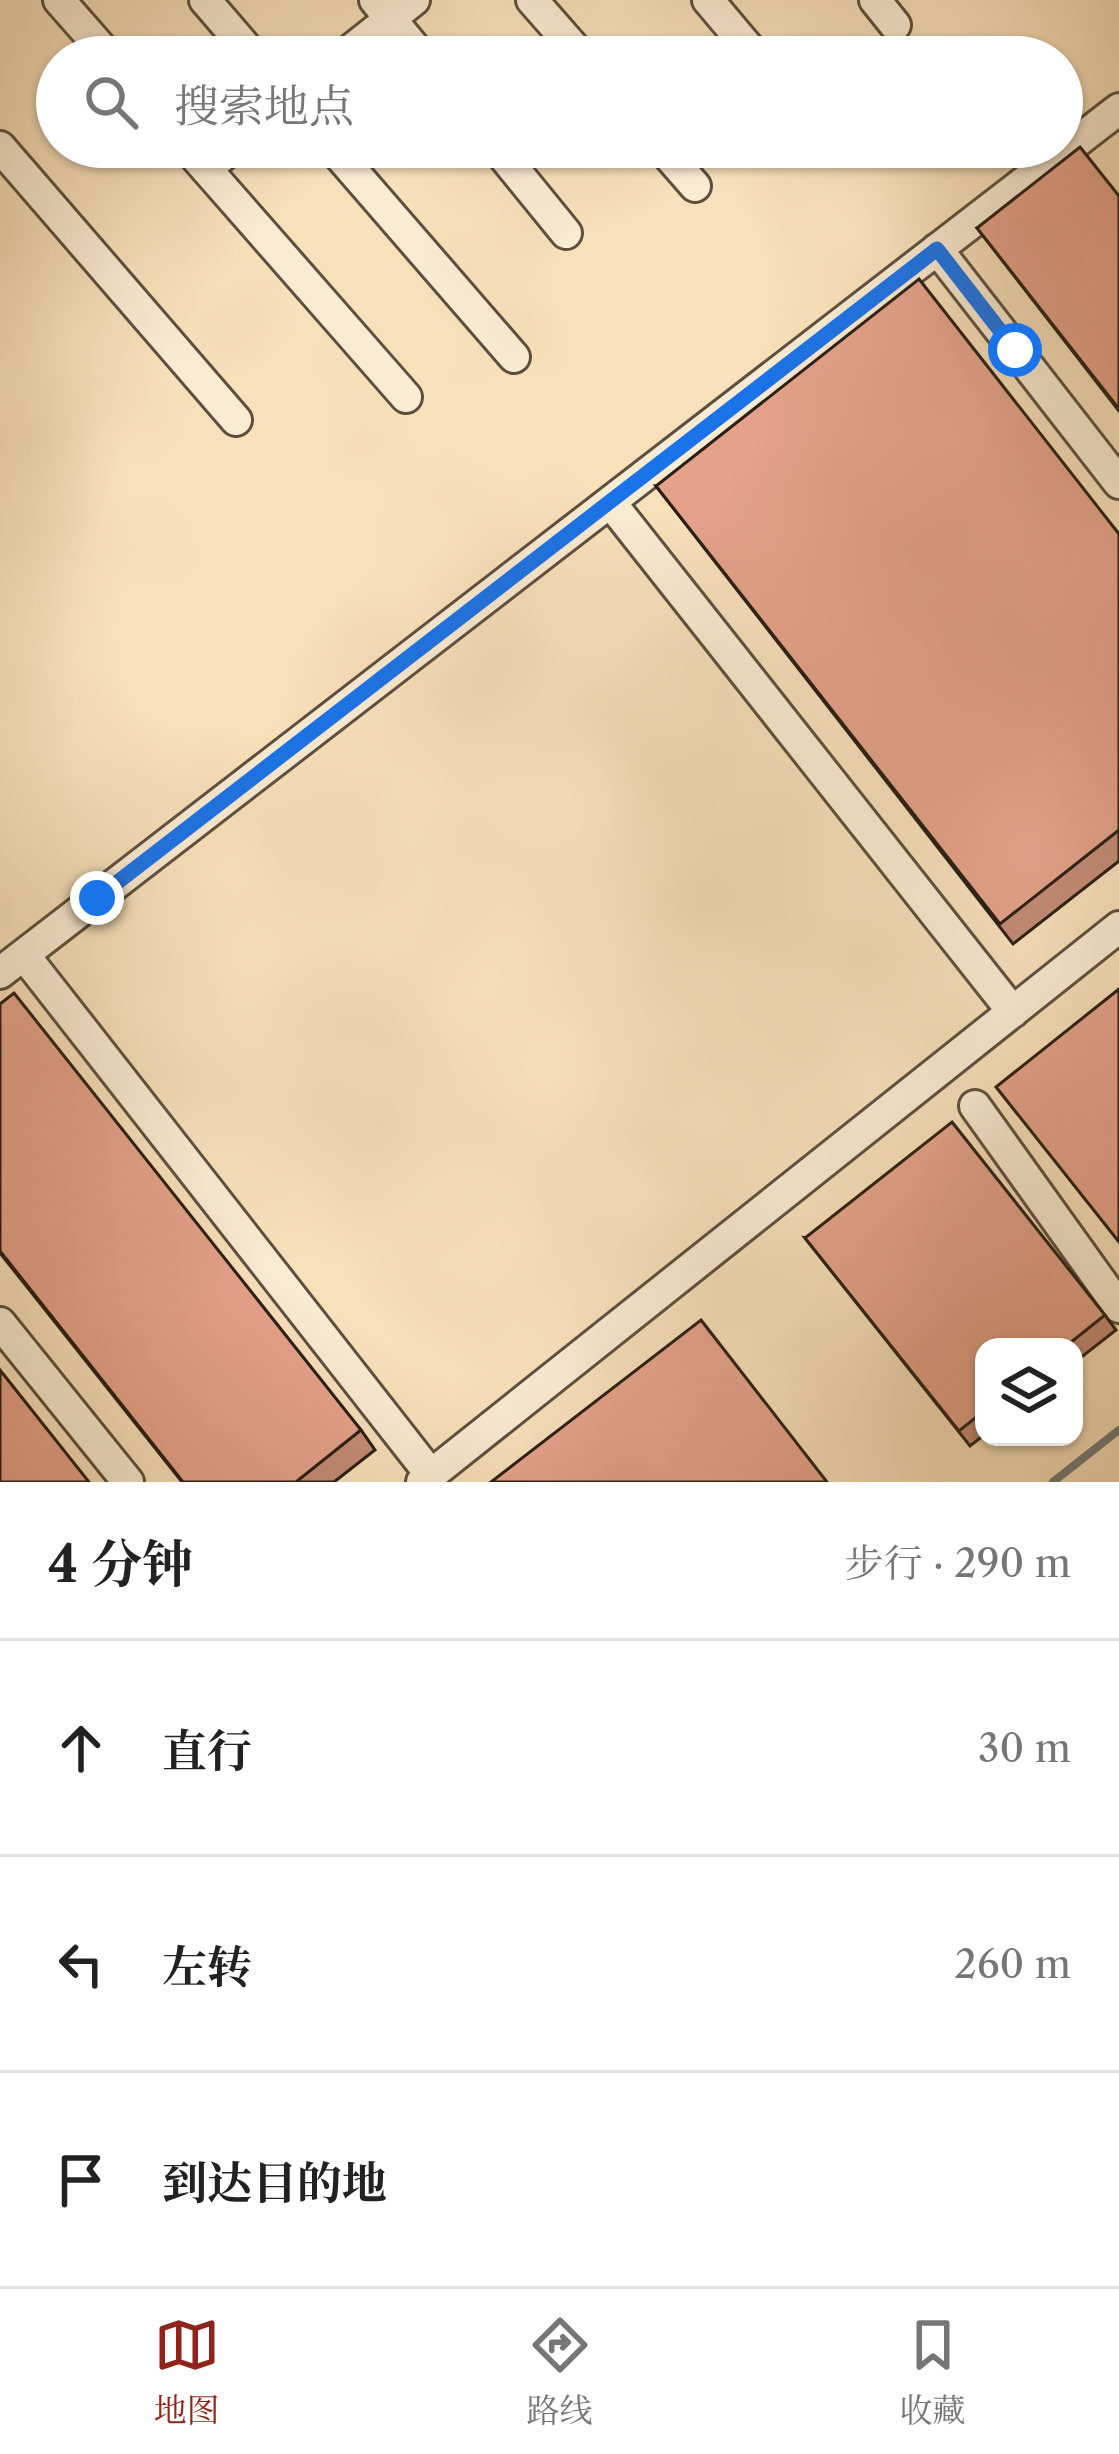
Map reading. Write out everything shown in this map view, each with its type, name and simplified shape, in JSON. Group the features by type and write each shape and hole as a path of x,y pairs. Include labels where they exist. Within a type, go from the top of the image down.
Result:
{"street":[{"path":"59,0 91,36"},
{"path":"205,0 236,36"},
{"path":"532,0 564,36"},
{"path":"708,0 738,36"},
{"path":"875,0 895,25"},
{"path":"363,36 393,6 410,36"},
{"path":"1083,137 1119,109"},
{"path":"0,147 236,420"},
{"path":"206,168 406,397"},
{"path":"350,168 514,357"},
{"path":"513,168 566,233"},
{"path":"679,168 695,186"},
{"path":"1042,168 12,964 427,1479 1119,927"},
{"path":"937,249 1119,483"},
{"path":"610,502 1013,1012"},
{"path":"974,1106 1119,1307"},
{"path":"0,1323 128,1482"}],"building":[{"path":"1083,151 1119,196 1119,409 977,228 1053,168 1083,168"},
{"path":"919,279 1119,534 1119,830 1000,924 656,486"},
{"path":"1119,989 1119,1242 996,1087"},
{"path":"14,993 361,1430 296,1482 183,1482 0,1251 0,1004"},
{"path":"952,1122 1105,1315 1076,1338 975,1338 975,1418 959,1431 805,1238"},
{"path":"701,1320 827,1482 491,1482"},
{"path":"0,1370 89,1482 0,1482"}],"waterway":[{"path":"1053,1482 1119,1430"}],"route":[{"path":"97,898 937,249 1015,350"}]}
